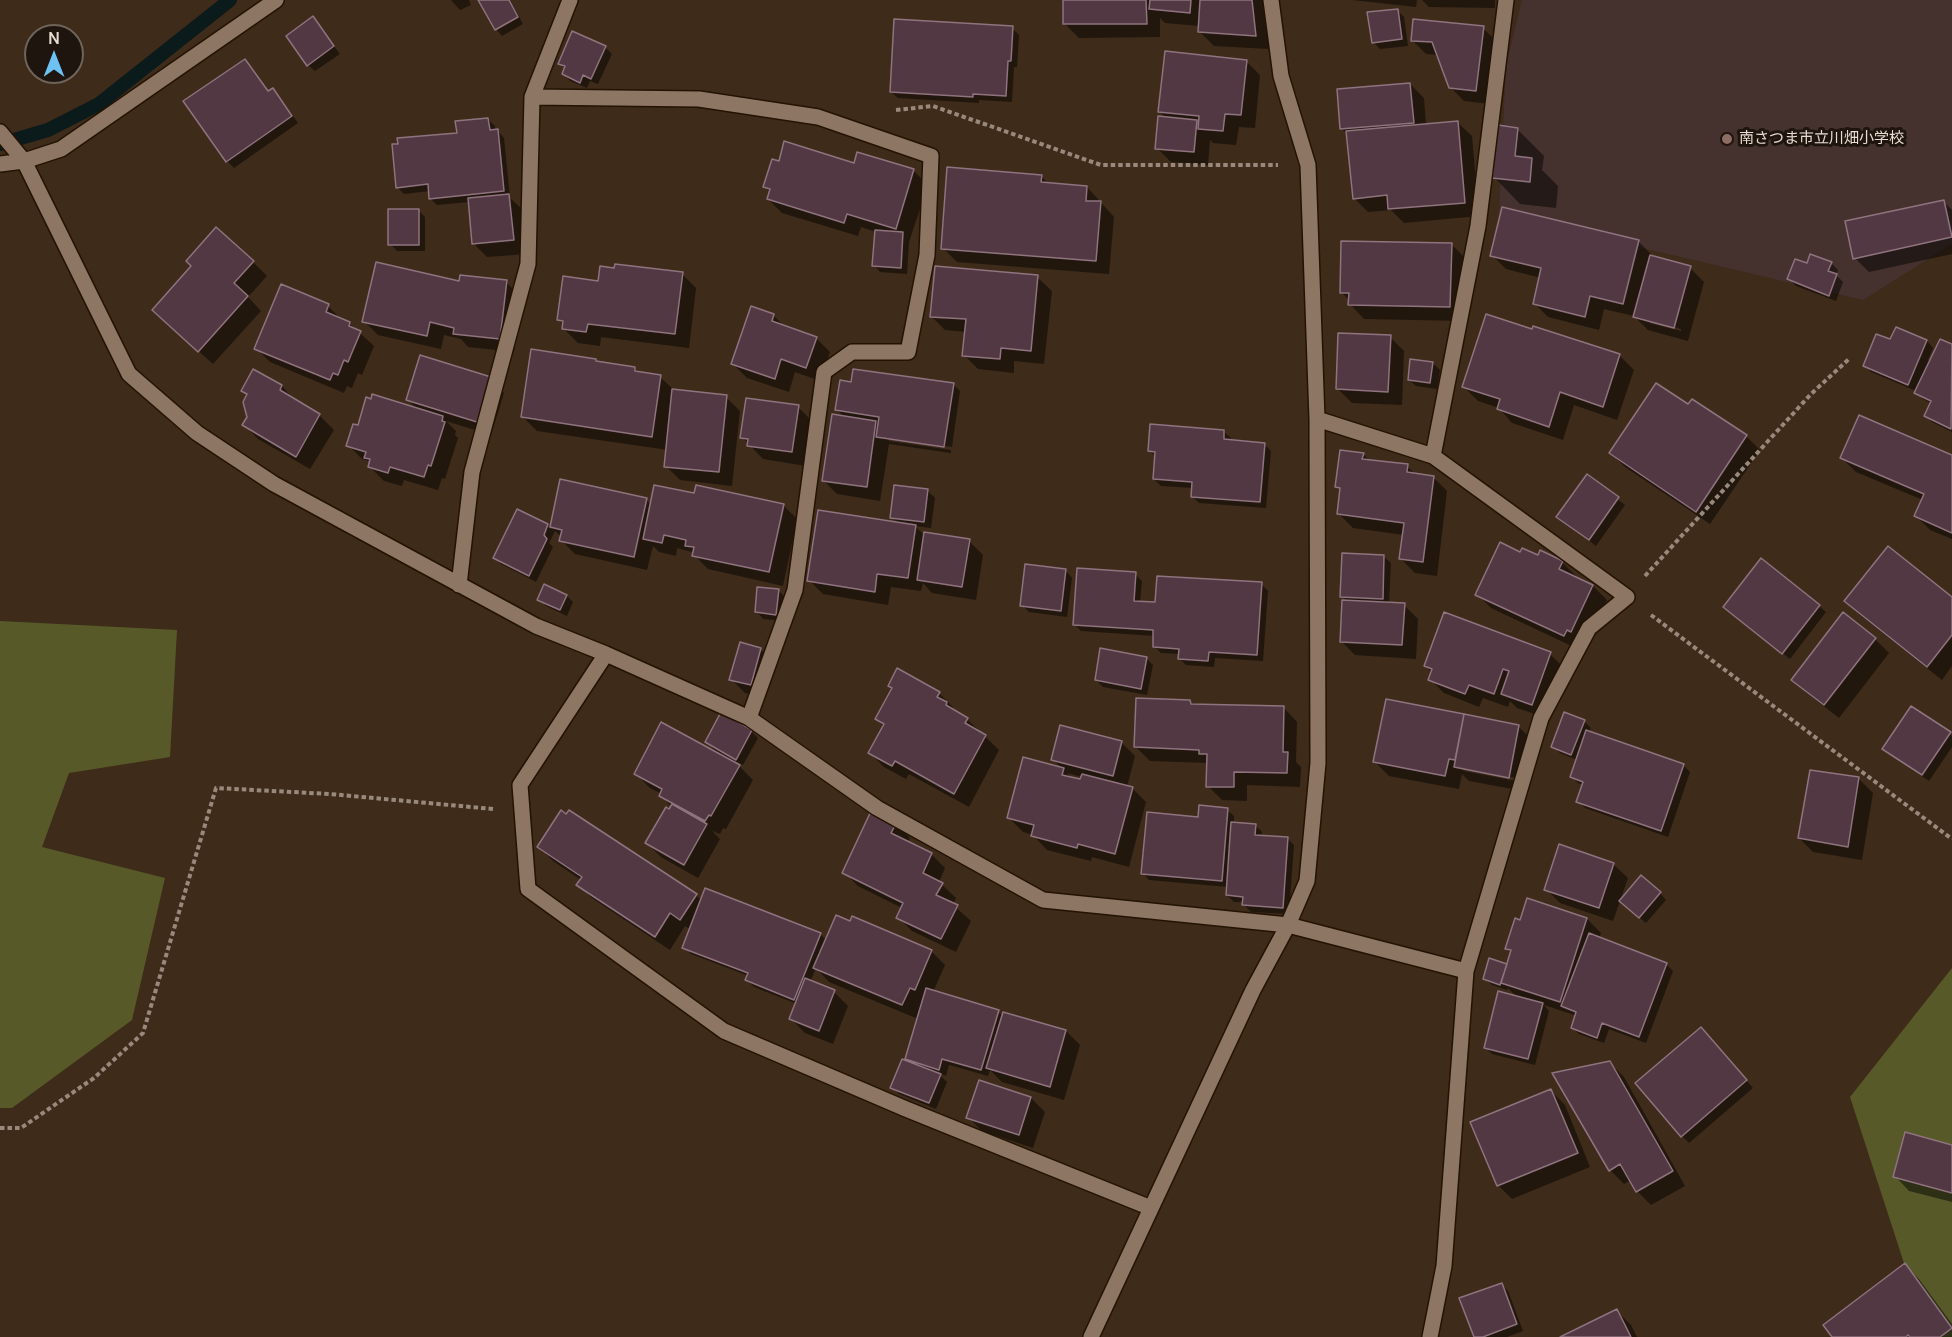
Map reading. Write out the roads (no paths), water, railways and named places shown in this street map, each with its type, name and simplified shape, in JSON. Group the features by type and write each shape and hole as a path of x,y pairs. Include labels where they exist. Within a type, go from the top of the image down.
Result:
{"street":[{"path":"0,165 24,161 61,149 276,0"},
{"path":"459,585 472,472 528,264 532,97 570,0"},
{"path":"1091,1337 1253,990 1288,925 1307,881 1318,763 1317,419 1308,165 1281,76 1271,0"},
{"path":"1434,456 1478,226 1506,0"},
{"path":"532,97 699,99 721,102 818,117 931,156 927,255 908,352 852,352 824,372 795,590 749,718"},
{"path":"0,132 24,161 129,374 197,433 274,484 536,626 606,654 749,718 877,808 1043,900 1288,925 1466,971"},
{"path":"1317,419 1434,456 1627,597 1588,628 1541,718 1466,971 1444,1266 1430,1337"},
{"path":"606,654 520,785 528,889 724,1031 906,1109 1151,1208"}],"waterway":[{"path":"0,144 48,130 99,104 230,0"}],"place":[{"name":"南さつま市立川畑小学校","path":"1727,139"}]}
